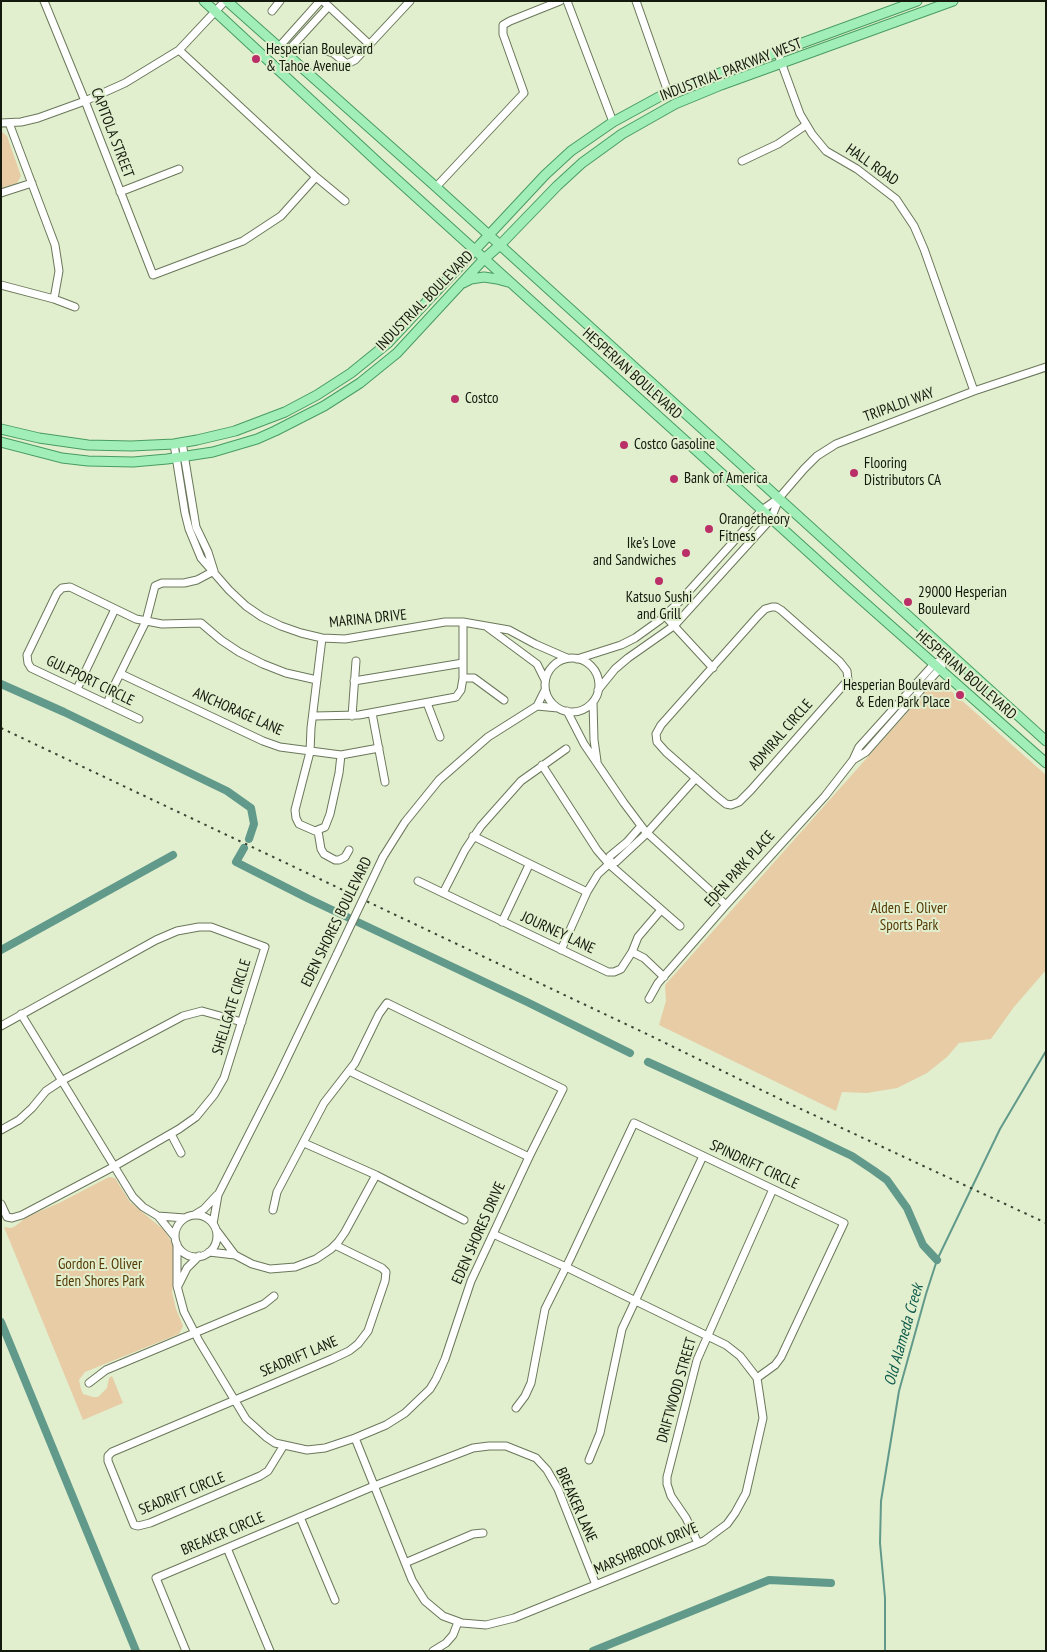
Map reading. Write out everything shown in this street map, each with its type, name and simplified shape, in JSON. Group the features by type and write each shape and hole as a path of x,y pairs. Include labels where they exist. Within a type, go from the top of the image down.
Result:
{"main road":[{"name":"HESPERIAN BOULEVARD","path":"204,1 383,167 771,519 936,667 1046,762"},
{"name":"HESPERIAN BOULEVARD","path":"226,1 436,187 780,498 949,655 1046,741"},
{"name":"INDUSTRIAL PARKWAY WEST","path":"488,235 545,175 571,151 613,122 668,92 917,1"},
{"name":"INDUSTRIAL PARKWAY WEST","path":"500,245 563,180 582,164 622,134 674,104 953,1"},
{"path":"253,46 276,57 281,51"},
{"name":"INDUSTRIAL BOULEVARD","path":"1,429 39,438 88,445 131,446 178,443 209,437 251,425 285,412 338,382 388,343 488,235"},
{"name":"INDUSTRIAL BOULEVARD","path":"1,442 62,458 134,462 213,452 257,439 324,406 360,383 397,353 460,284 500,245"},
{"path":"460,284 471,279 484,277 512,284"},
{"path":"1006,728 1020,734 1030,732 1032,729"}],"street":[{"name":"CAPITOLA STREET","path":"44,1 85,100 153,275 243,241 281,216 316,177"},
{"path":"54,298 59,271 55,245 32,183 5,123 38,118 125,83 179,50 226,1"},
{"path":"272,10 280,1"},
{"path":"326,52 333,53 346,64 355,60 410,1"},
{"path":"436,187 524,93 503,34 503,25 560,1"},
{"path":"567,1 613,122"},
{"path":"636,1 668,92"},
{"path":"281,51 324,3 370,45"},
{"path":"179,50 345,202"},
{"name":"HALL ROAD","path":"777,51 806,126 826,151 857,170 896,199 914,226 924,249 974,392"},
{"path":"742,161 778,144 806,126"},
{"path":"120,192 179,169"},
{"path":"1,193 32,183"},
{"path":"1,285 54,298 74,307"},
{"name":"TRIPALDI WAY","path":"780,498 817,456 836,444 1046,367"},
{"name":"MARINA DRIVE","path":"178,443 196,527 208,552 214,571 229,590 246,606 262,617 281,626 322,638 345,639 445,622 463,622 509,630 534,644 567,658"},
{"path":"577,659 635,638 665,616 762,510 780,498"},
{"path":"598,690 598,680 593,668 586,662 567,658 553,666 537,706 567,711 581,710 592,702 598,690 615,669 675,625 771,519 780,498"},
{"path":"107,704 146,621 153,592 157,584 184,583 197,580 214,571"},
{"name":"GULFPORT CIRCLE","path":"138,720 31,668 28,663 27,655 57,593 62,588 70,587 115,609 146,621 162,624 201,623 239,652 263,664 286,673 317,680"},
{"name":"ADMIRAL CIRCLE","path":"774,606 840,662 846,669 848,676 846,683 736,804 726,804 696,778 659,745 656,734 661,725 763,611 774,606"},
{"path":"76,689 115,609"},
{"path":"665,616 713,668"},
{"path":"314,716 352,716 456,697 461,690 463,678 463,622"},
{"name":"MARINA DRIVE","path":"487,627 537,664 546,680"},
{"path":"322,638 310,752 294,814 299,824 318,831 327,824 340,773 341,756"},
{"name":"EDEN PARK PLACE","path":"649,999 653,990 726,905 825,796 853,760 859,747 949,655"},
{"path":"352,716 356,661"},
{"path":"354,681 463,663"},
{"name":"ANCHORAGE LANE","path":"121,674 263,741 280,747 341,756 379,748"},
{"path":"463,678 474,678 504,700"},
{"path":"545,690 551,702 558,708"},
{"path":"592,702 597,763"},
{"path":"428,703 440,737"},
{"name":"EDEN SHORES BOULEVARD","path":"194,1215 204,1209 218,1195 278,1077 383,857 405,822 439,780 488,737 537,706"},
{"path":"567,711 584,744 641,826 726,905"},
{"path":"372,713 385,782"},
{"path":"443,893 473,836 521,781 566,749"},
{"path":"542,765 597,850 609,864 680,926"},
{"path":"561,950 587,892 598,874 609,864 616,862 647,833 696,778"},
{"path":"609,864 610,856 627,842 641,826"},
{"path":"318,831 321,849 324,854 339,860 347,856 349,850"},
{"path":"473,836 587,892"},
{"path":"502,922 529,865"},
{"name":"JOURNEY LANE","path":"418,881 608,972 621,969 632,952 638,937 661,910"},
{"name":"SHELLGATE CIRCLE","path":"1,1204 7,1217 12,1218 22,1215 113,1167 171,1134 196,1117 214,1095 224,1078 265,947 211,927 177,931 156,940 21,1014"},
{"path":"632,952 644,958 664,977"},
{"name":"EDEN SHORES DRIVE","path":"176,1240 177,1286 184,1312 233,1400 250,1424 266,1437 284,1446 316,1450 355,1438 394,1420 430,1389 441,1370 468,1288 563,1089 387,1003 378,1014 350,1072 324,1104 277,1192 273,1210"},
{"path":"1,1130 19,1120 46,1091 61,1081 183,1016 202,1011 242,1022"},
{"path":"1,1026 21,1014 133,1197 142,1207 158,1216 186,1254 199,1256"},
{"path":"350,1072 529,1157"},
{"name":"SPINDRIFT CIRCLE","path":"566,1267 634,1123 844,1223 781,1357 775,1365 757,1378"},
{"path":"171,1134 181,1153"},
{"path":"304,1143 376,1175 464,1220"},
{"path":"588,1460 600,1433 622,1329 702,1156"},
{"path":"177,1286 187,1268 199,1256 209,1252 234,1255 252,1264 281,1269 307,1263 324,1254 335,1245 345,1232 376,1175"},
{"name":"DRIFTWOOD STREET","path":"698,1543 686,1518 671,1496 666,1477 697,1360 773,1189"},
{"name":"EDEN SHORES BOULEVARD","path":"215,1227 218,1195"},
{"path":"176,1240 179,1223 185,1218 194,1215 205,1217 215,1227 234,1255"},
{"path":"158,1216 185,1218"},
{"path":"209,1252 216,1242 215,1227"},
{"name":"MARSHBROOK DRIVE","path":"355,1438 412,1580 425,1601 443,1616 458,1622 476,1625 500,1623 698,1543 716,1534 727,1524 746,1493 763,1418 757,1378 740,1356 726,1345 707,1335 493,1234"},
{"name":"SEADRIFT LANE","path":"233,1400 341,1355 358,1344 368,1331 385,1281 386,1272 382,1268 335,1245"},
{"path":"516,1408 525,1396 531,1383 544,1309 566,1267"},
{"path":"89,1383 106,1370 264,1304 274,1296"},
{"name":"SEADRIFT CIRCLE","path":"233,1400 112,1452 108,1456 108,1461 134,1525 143,1526 260,1476 268,1471 284,1446"},
{"name":"BREAKER LANE","path":"374,1486 473,1448 506,1446 521,1451 536,1458 547,1470 558,1489 596,1585"},
{"name":"BREAKER CIRCLE","path":"186,1651 156,1578 374,1486"},
{"path":"300,1517 335,1600"},
{"path":"405,1563 473,1534 483,1533"},
{"path":"227,1548 270,1651"},
{"path":"433,1651 446,1643 453,1635 458,1622"}],"green space":[{"path":"1,131 7,136 21,176 17,183 1,188"},
{"name":"Alden E. Oliver Sports Park","path":"941,682 1046,775 1046,970 1014,1007 991,1039 959,1043 947,1057 927,1073 897,1088 867,1093 842,1092 836,1111 659,1025 666,1001 665,985 929,688"},
{"name":"Gordon E. Oliver Eden Shores Park","path":"109,1177 115,1178 130,1202 164,1230 171,1241 175,1265 172,1292 183,1326 179,1334 85,1372 79,1380 83,1394 98,1397 107,1388 109,1378 112,1376 123,1403 83,1420 4,1227 14,1227 27,1217"}],"waterway":[{"path":"1,684 64,712 227,791 251,808 254,824 249,839"},
{"path":"244,848 236,862 630,1053"},
{"path":"1,950 173,855"},
{"name":"Old Alameda Creek","path":"885,1651 885,1598 880,1543 881,1501 899,1391 937,1260 1000,1129 1046,1051"},
{"path":"648,1062 852,1156 873,1170 887,1180 907,1208 923,1245 937,1260"},
{"path":"1,1322 136,1651"},
{"path":"593,1651 769,1580 831,1583"}],"railway":[{"path":"1,728 651,1036 788,1103 1046,1223"}],"place":[{"name":"Hesperian Boulevard & Tahoe Avenue","path":"256,59"},
{"name":"Costco","path":"455,399"},
{"name":"Costco Gasoline","path":"624,445"},
{"name":"Flooring Distributors CA","path":"854,473"},
{"name":"Bank of America","path":"674,479"},
{"name":"Orangetheory Fitness","path":"709,529"},
{"name":"Ike's Love and Sandwiches","path":"686,553"},
{"name":"Katsuo Sushi and Grill","path":"659,581"},
{"name":"29000 Hesperian Boulevard","path":"908,602"},
{"name":"Hesperian Boulevard & Eden Park Place","path":"960,695"}]}
